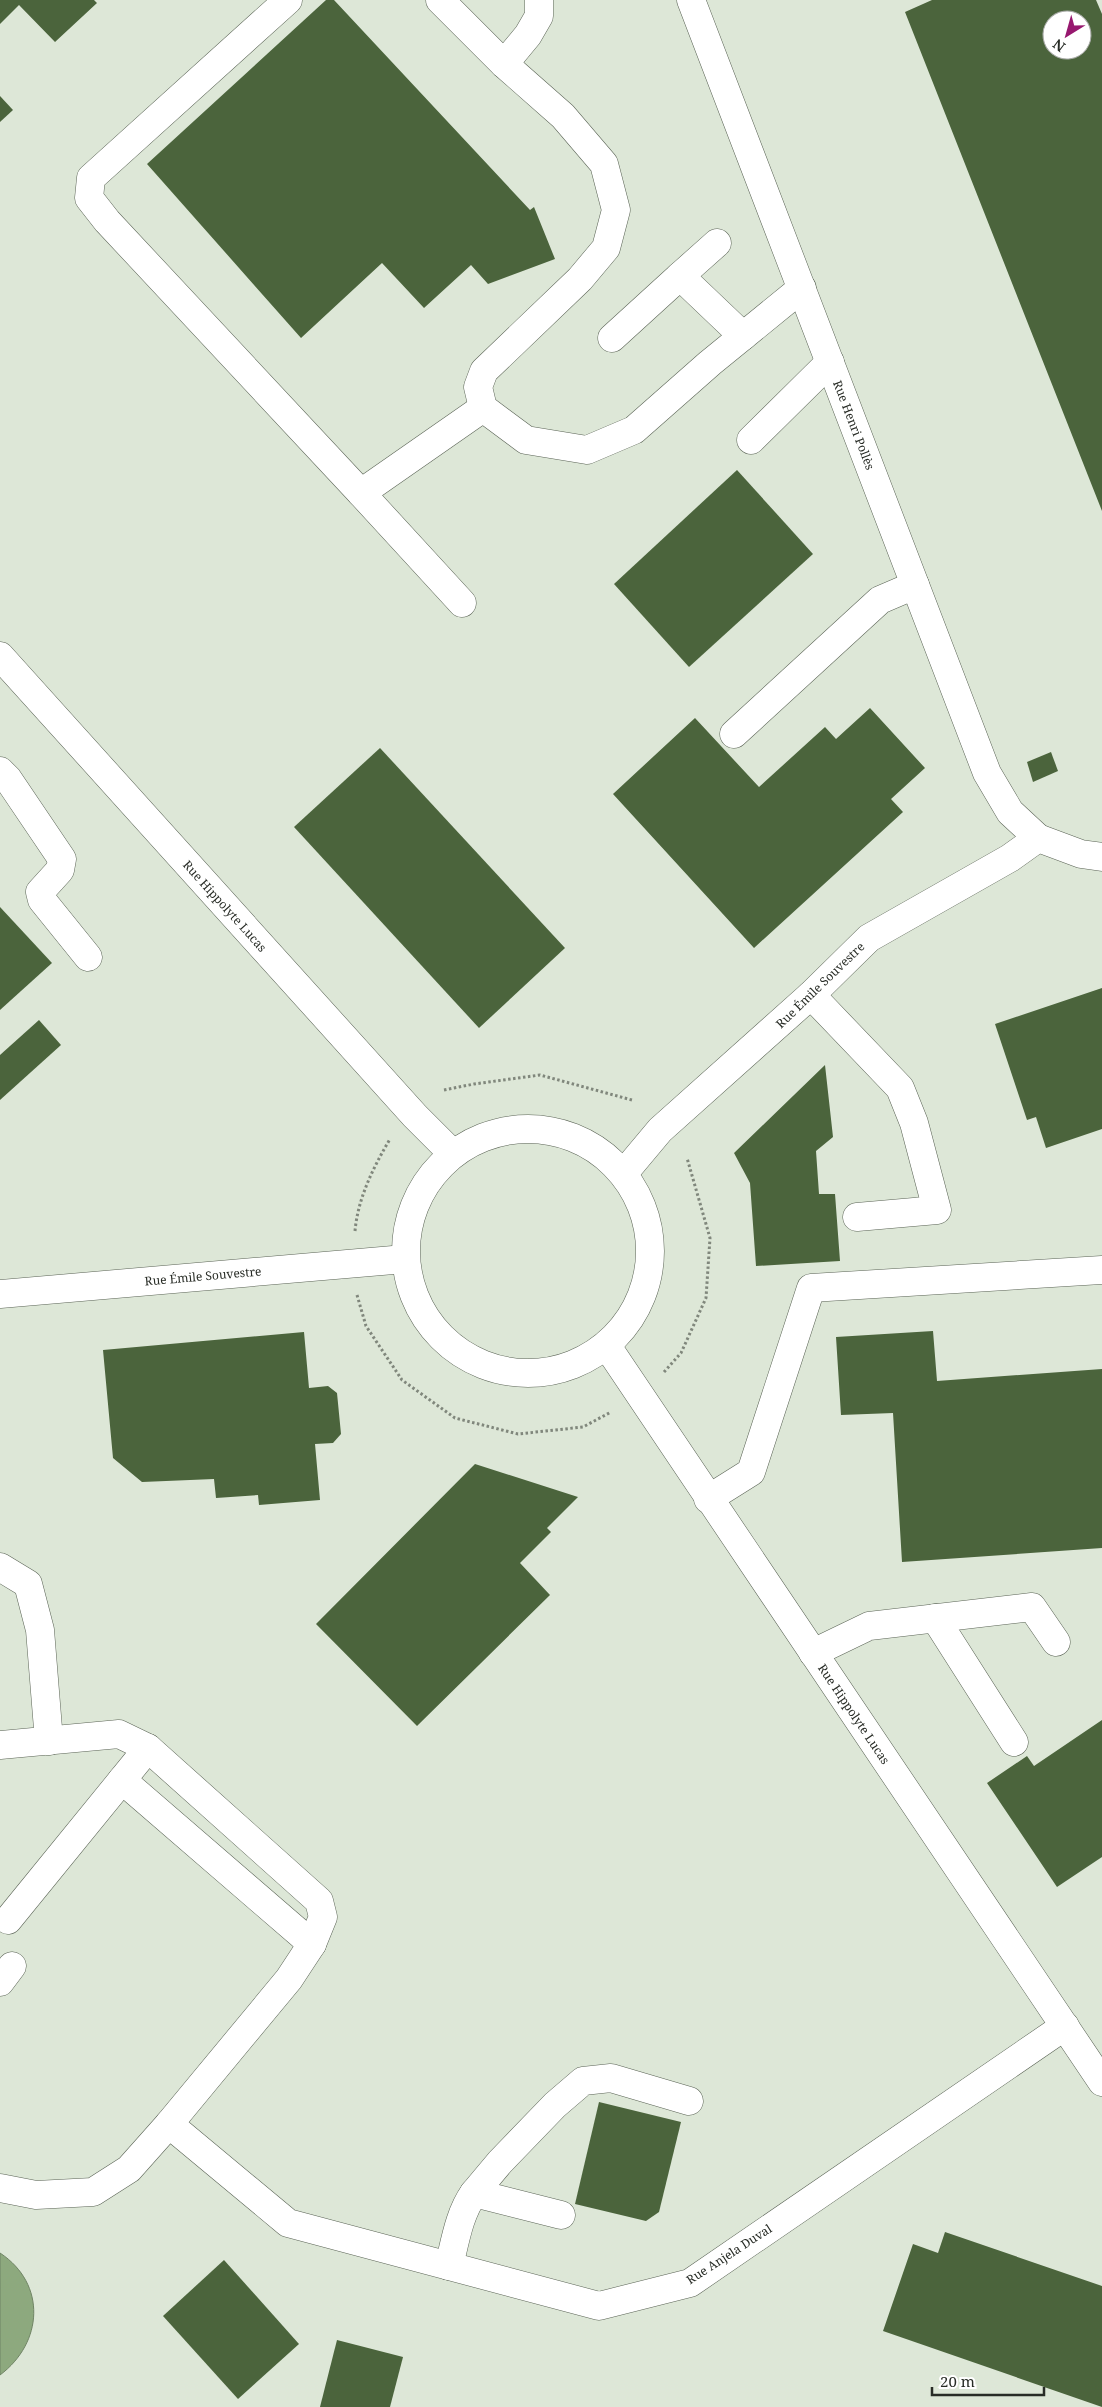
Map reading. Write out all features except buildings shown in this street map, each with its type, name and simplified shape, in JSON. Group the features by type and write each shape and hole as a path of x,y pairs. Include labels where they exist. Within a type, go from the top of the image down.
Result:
{"street":[{"path":"288,0 91,178 89,198 107,221 462,603"},
{"path":"440,0 504,64 563,116 604,164 616,210 606,248 580,279 484,371 478,387 483,408 526,440 587,450 634,430 802,288"},
{"path":"504,64 528,35 540,16 539,0"},
{"name":"Rue Henri Pollès","path":"691,0 987,773 1010,812 1038,838"},
{"path":"612,338 717,243"},
{"path":"680,276 743,336"},
{"path":"751,440 830,362"},
{"path":"361,493 483,408"},
{"path":"734,734 880,600 915,585"},
{"name":"Rue Hippolyte Lucas","path":"0,656 415,1116 453,1154"},
{"path":"0,771 8,779 62,859 60,870 40,892 42,900 88,957"},
{"path":"1038,838 1081,854 1102,857"},
{"name":"Rue Émile Souvestre","path":"624,1173 660,1130 811,995 869,938 1010,858 1038,838"},
{"path":"811,995 900,1088 914,1123 937,1210 857,1217"},
{"path":"550,1129 591,1144 624,1173 646,1216 652,1263 638,1310 607,1346 568,1368 523,1375 480,1364 442,1340 416,1303 405,1259 410,1214 431,1175 453,1154 506,1130 550,1129"},
{"name":"Rue Émile Souvestre","path":"0,1294 405,1259"},
{"path":"708,1498 751,1472 811,1288 1102,1270"},
{"name":"Rue Hippolyte Lucas","path":"607,1346 1102,2082"},
{"path":"0,1567 28,1584 40,1630 49,1741"},
{"path":"813,1652 869,1626 1032,1607 1056,1642"},
{"path":"935,1618 1014,1742"},
{"path":"0,1745 119,1734 148,1748 319,1901 323,1918 312,1944 288,1979 169,2124 129,2168 92,2192 36,2195 0,2188"},
{"path":"8,1920 148,1748"},
{"path":"122,1780 312,1944"},
{"name":"Rue Anjela Duval","path":"169,2124 288,2223 599,2306 690,2283 1065,2026"},
{"path":"449,2266 462,2216 467,2203 474,2193 534,2127 583,2081 611,2078 689,2101"},
{"path":"474,2193 561,2215"}],"path":[{"path":"444,1090 540,1075 632,1100"},
{"path":"354,1233 357,1208 379,1158 390,1140"},
{"path":"657,1379 682,1353 706,1298 710,1238 687,1158"},
{"path":"356,1293 366,1326 402,1380 455,1418 518,1434 583,1427 618,1409"}],"shaded area":[{"path":"0,2253 15,2266 26,2281 32,2297 34,2314 31,2331 25,2347 14,2362 0,2375"}]}
